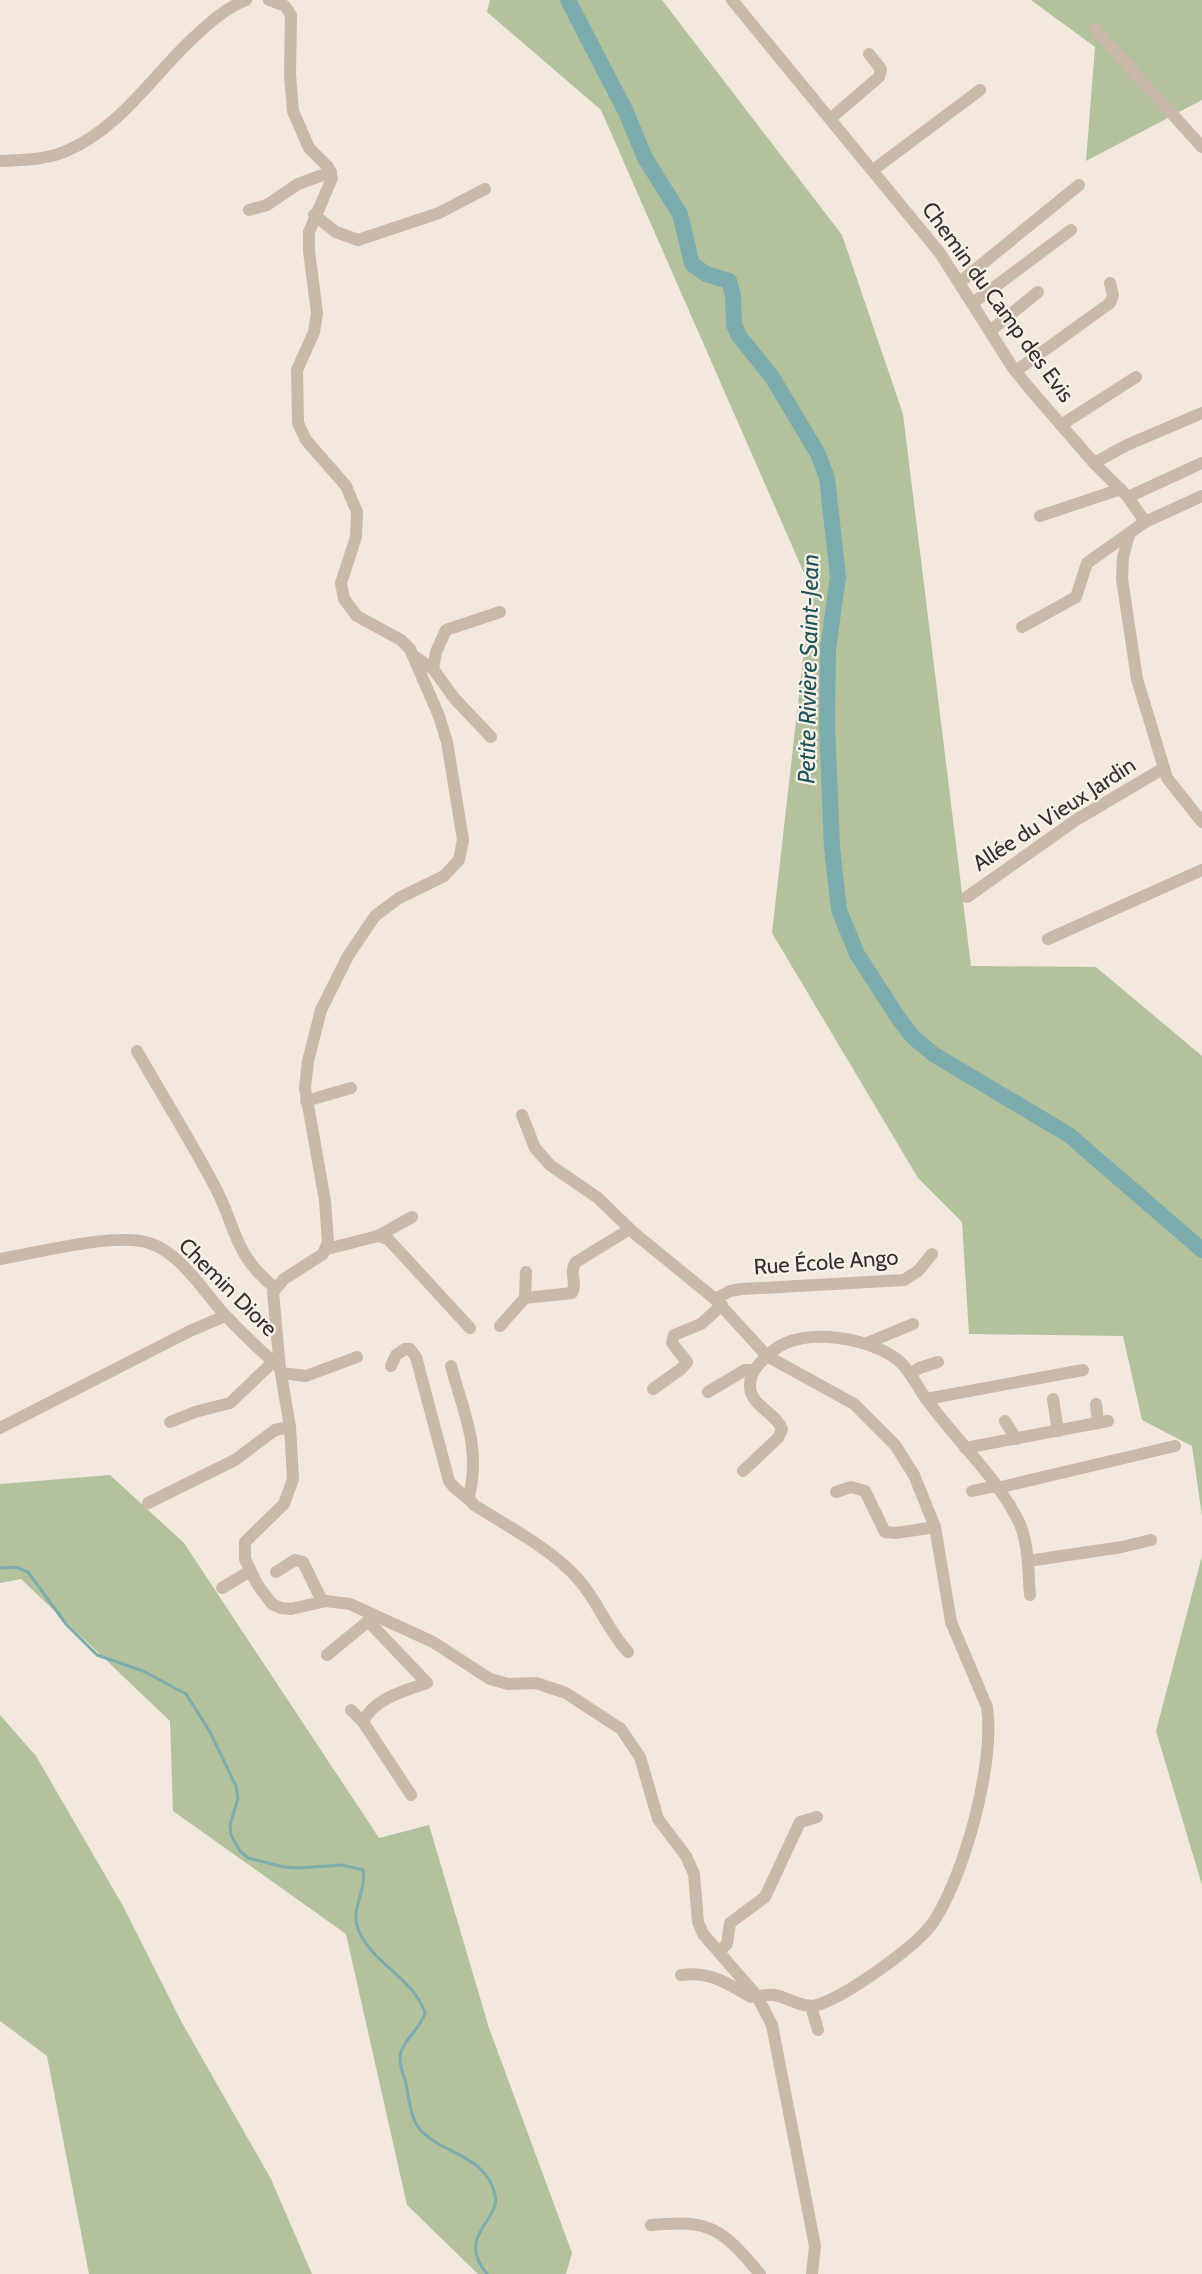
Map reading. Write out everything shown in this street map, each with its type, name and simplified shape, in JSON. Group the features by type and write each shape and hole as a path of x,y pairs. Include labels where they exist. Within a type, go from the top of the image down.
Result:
{"street":[{"path":"0,161 33,159 63,153 98,134 128,108 170,60 217,15 246,0"},
{"path":"269,0 285,6 291,15 290,75 293,111 309,148 331,172 330,184 314,215 308,242 317,322 297,369 296,414 306,440 338,475 357,512 356,537 341,583 344,599 357,616 401,640 413,655 439,716 447,742 463,834 461,855 455,866 444,876 388,905 363,930 321,1010 307,1067 306,1101 325,1201 327,1249"},
{"name":"Chemin du Camp des Evis","path":"732,0 940,253 1016,371 1061,425 1125,493 1145,522"},
{"path":"1095,28 1202,147"},
{"path":"830,119 879,77 881,69 868,54"},
{"path":"873,170 980,90"},
{"path":"249,210 267,205 298,184 331,172"},
{"path":"960,282 1079,185"},
{"path":"314,215 336,232 358,240 439,213 485,189"},
{"path":"973,303 1071,230"},
{"path":"1016,371 1110,303 1113,295 1110,283"},
{"path":"990,331 1038,292"},
{"path":"1061,425 1136,377"},
{"path":"1095,463 1127,445 1202,414"},
{"path":"1040,516 1125,493 1202,463"},
{"path":"1022,627 1070,602 1080,589 1087,563 1145,522 1202,496"},
{"path":"1129,535 1123,557 1122,579 1133,654 1167,778 1202,822"},
{"path":"433,669 436,652 446,630 500,612"},
{"path":"413,655 433,669 454,699 491,736"},
{"name":"Allée du Vieux Jardin","path":"967,897 1076,820 1164,768"},
{"path":"1048,939 1202,870"},
{"name":"Chemin Diore","path":"137,1051 214,1184 240,1249 256,1270 275,1287"},
{"path":"306,1101 351,1088"},
{"path":"522,1115 540,1156 598,1198 630,1229 719,1302 767,1356 795,1373 836,1392 869,1416 905,1458 935,1527 951,1622 981,1690 989,1722 988,1757 957,1874 941,1909 918,1941 849,1988 829,2000 811,2006 773,1995 751,1997 737,1987 709,1974 681,1975"},
{"path":"412,1217 378,1236 327,1249 275,1287 272,1298 278,1368 290,1426 292,1488 284,1504 245,1542 245,1559 266,1596 281,1608 291,1609 322,1601 350,1604 372,1619 433,1642 490,1679 508,1684 536,1683 566,1694 621,1729 640,1757 658,1819 686,1856 694,1874 700,1928 757,1996 777,2041 815,2246 812,2274"},
{"path":"525,1298 572,1293 574,1286 572,1269 576,1262 630,1229"},
{"path":"378,1236 395,1243 470,1328"},
{"name":"Chemin Diore","path":"0,1259 112,1240 149,1243 165,1251 179,1263 225,1316 278,1368"},
{"name":"Rue École Ango","path":"653,1389 687,1362 672,1343 674,1335 701,1324 730,1291 904,1280 918,1271 932,1254"},
{"path":"500,1326 525,1298 526,1272"},
{"path":"0,1428 190,1330 225,1316"},
{"path":"867,1343 913,1324"},
{"path":"743,1471 778,1438 782,1430 751,1393 750,1386 754,1370 767,1356 783,1344 800,1340 852,1340 867,1343 897,1359 911,1374 926,1399 996,1487 1018,1520 1028,1561 1030,1595"},
{"path":"391,1366 401,1350 410,1349 416,1357 449,1481 453,1488 469,1497 474,1505 531,1540 576,1576 613,1635 628,1652"},
{"path":"278,1368 306,1376 357,1357"},
{"path":"911,1374 919,1368 938,1362"},
{"path":"451,1366 474,1452 474,1477 469,1497"},
{"path":"170,1422 195,1412 230,1403 278,1368"},
{"path":"708,1392 745,1370 754,1370"},
{"path":"926,1399 1083,1370"},
{"path":"1053,1399 1058,1431"},
{"path":"965,1448 1103,1422 1095,1404"},
{"path":"1005,1421 1016,1439"},
{"path":"148,1503 235,1460 275,1430 290,1426"},
{"path":"972,1491 1175,1446"},
{"path":"836,1492 851,1487 865,1491 880,1526 890,1534 935,1527"},
{"path":"1028,1561 1122,1547 1151,1540"},
{"path":"276,1572 296,1560 303,1562 322,1601"},
{"path":"222,1588 250,1571"},
{"path":"327,1655 372,1619"},
{"path":"363,1722 377,1706 389,1697 427,1683 372,1619"},
{"path":"351,1710 363,1722 411,1796"},
{"path":"720,1951 727,1944 730,1923 761,1901 767,1893 797,1819 817,1816"},
{"path":"811,2006 818,2030"},
{"path":"651,2225 689,2223 713,2229 742,2253 760,2274"}],"green space":[{"path":"490,0 662,0 842,235 903,414 971,966 1096,967 1202,1056 1202,1516 1192,1446 1142,1420 1123,1336 969,1334 962,1222 918,1178 772,933 811,589 601,110 487,12"},
{"path":"1031,0 1202,0 1202,100 1086,161 1095,47"},
{"path":"110,1475 184,1543 379,1838 429,1825 489,2028 572,2253 566,2274 478,2274 407,2205 346,1934 173,1811 170,1721 21,1579 0,1583 0,1484"},
{"path":"1202,1556 1202,1885 1156,1731"},
{"path":"0,1715 36,1756 123,1906 181,2021 271,2179 312,2274 89,2274 47,2056 0,2021"}],"waterway":[{"name":"Petite Rivière Saint-Jean","path":"568,0 626,112 645,158 680,214 692,264 706,274 729,281 733,295 734,325 739,336 772,377 818,454 827,478 838,577 828,649 827,726 832,847 839,910 857,954 913,1037 933,1054 1069,1135 1202,1250"},
{"path":"0,1568 15,1567 28,1572 66,1624 97,1655 143,1671 186,1694 210,1732 236,1786 238,1798 230,1825 231,1835 240,1851 248,1858 284,1867 342,1865 363,1870 363,1885 356,1915 358,1929 372,1952 412,1990 425,2013 404,2044 400,2056 414,2118 418,2127 427,2136 482,2170 490,2181 495,2195 492,2213 477,2239 478,2260 487,2274"}]}
